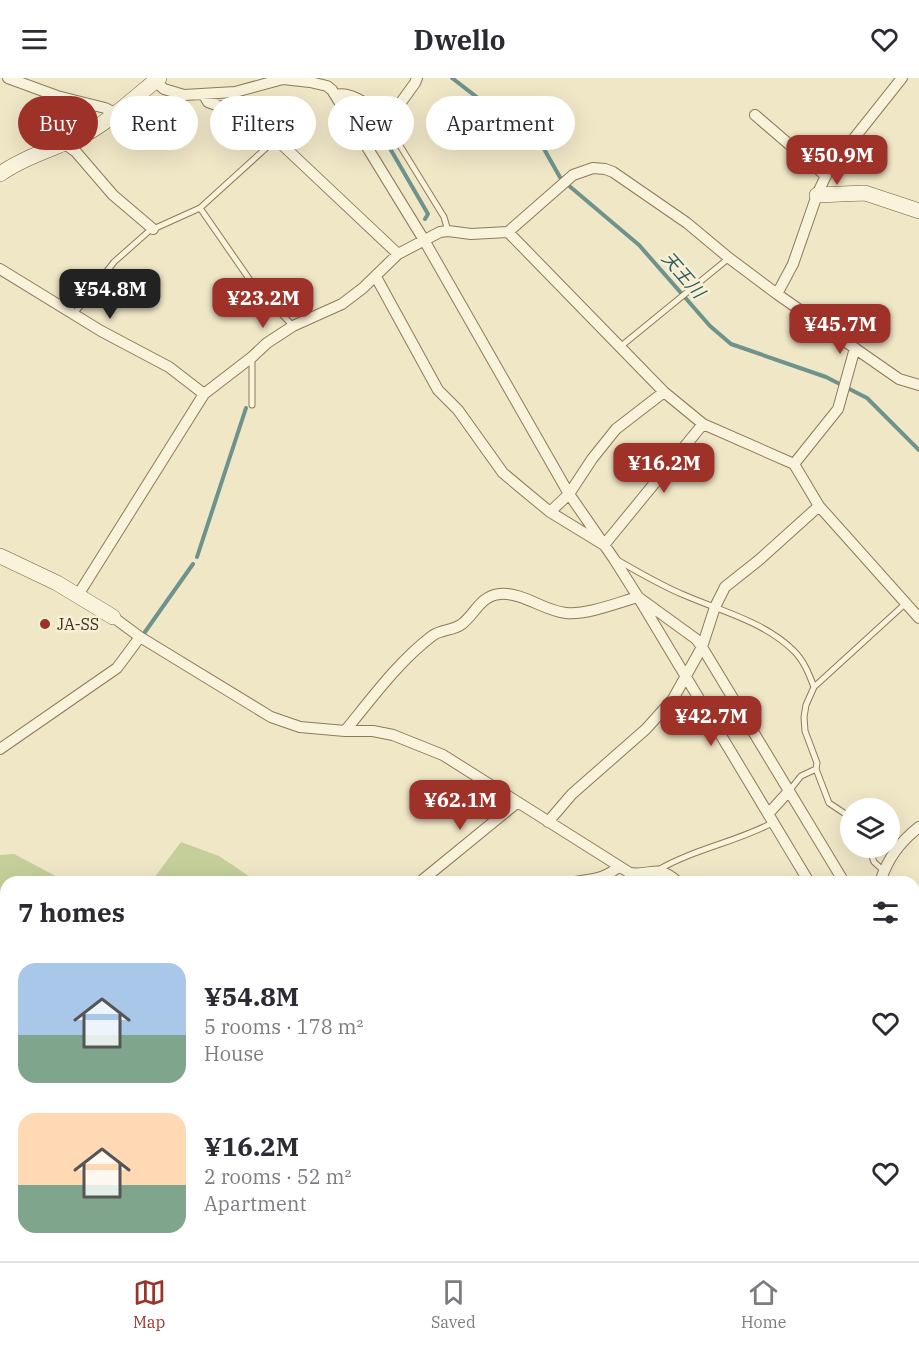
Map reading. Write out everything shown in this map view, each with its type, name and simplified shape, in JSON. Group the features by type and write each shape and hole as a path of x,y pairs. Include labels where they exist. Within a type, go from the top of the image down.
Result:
{"street":[{"path":"8,78 57,96 110,110"},
{"path":"406,96 417,78"},
{"path":"777,294 793,264 826,176 902,78"},
{"path":"137,96 157,80 172,92 184,95 204,95 235,92 283,79 327,86 335,95 424,240 569,494 638,597 805,876"},
{"path":"335,95 341,93 351,96"},
{"path":"204,95 210,103"},
{"path":"754,115 826,176"},
{"path":"0,174 23,159 48,150"},
{"path":"73,150 113,195 153,229"},
{"path":"288,150 398,254"},
{"path":"78,595 204,394 267,343 293,326 342,303 376,277 398,254 440,232 471,234 508,232 567,178 582,170 594,168 614,172 687,223 777,294 899,379 919,385"},
{"path":"817,195 865,193 919,211"},
{"path":"508,232 664,392 703,424 794,464 819,506 919,618"},
{"path":"0,269 101,331 169,367 204,394"},
{"path":"376,277 438,390 458,410 503,473 550,512 604,544"},
{"path":"794,464 838,410 855,348"},
{"path":"550,512 569,494 592,459 616,429 664,392"},
{"path":"604,544 703,424"},
{"path":"548,822 572,794 646,729 673,699 702,647 715,607 725,587 819,506"},
{"path":"0,556 78,595 140,637 272,717 300,727 345,731 373,730 393,735 443,755 630,873 655,871 666,872 671,876"},
{"path":"345,731 406,660 436,633 459,626 487,597 503,593 511,594 558,612 574,613 638,597 696,639 702,647 840,876"},
{"path":"0,749 117,668 140,637"},
{"path":"770,819 789,791"},
{"path":"427,876 518,802"},
{"path":"882,876 888,859 900,843 919,827"},
{"path":"606,876 619,866"},
{"path":"650,876 655,871"}],"lane":[{"path":"75,314 114,262 153,229 200,208 264,150"},
{"path":"402,150 444,218 448,231"},
{"path":"200,208 252,283 293,326"},
{"path":"620,347 729,258"},
{"path":"252,357 252,405"},
{"path":"614,559 682,595 738,615 783,642 795,652 807,669 814,687"},
{"path":"840,810 829,802 805,731 804,717 811,693 814,687 906,603"},
{"path":"789,791 801,776 816,769"},
{"path":"655,871 695,853 756,831 770,819"},
{"path":"872,858 884,871"}],"green space":[{"path":"181,842 219,856 249,876 156,876"},
{"path":"14,854 56,876 0,876 0,855"}],"waterway":[{"name":"天王川","path":"452,78 544,149 561,179 639,245 710,326 731,344 826,377 867,398 919,450"},
{"path":"391,150 428,214 425,219"},
{"path":"197,557 246,408"},
{"path":"145,632 193,564"}],"place":[{"name":"JA-SS","path":"45,624"}]}
